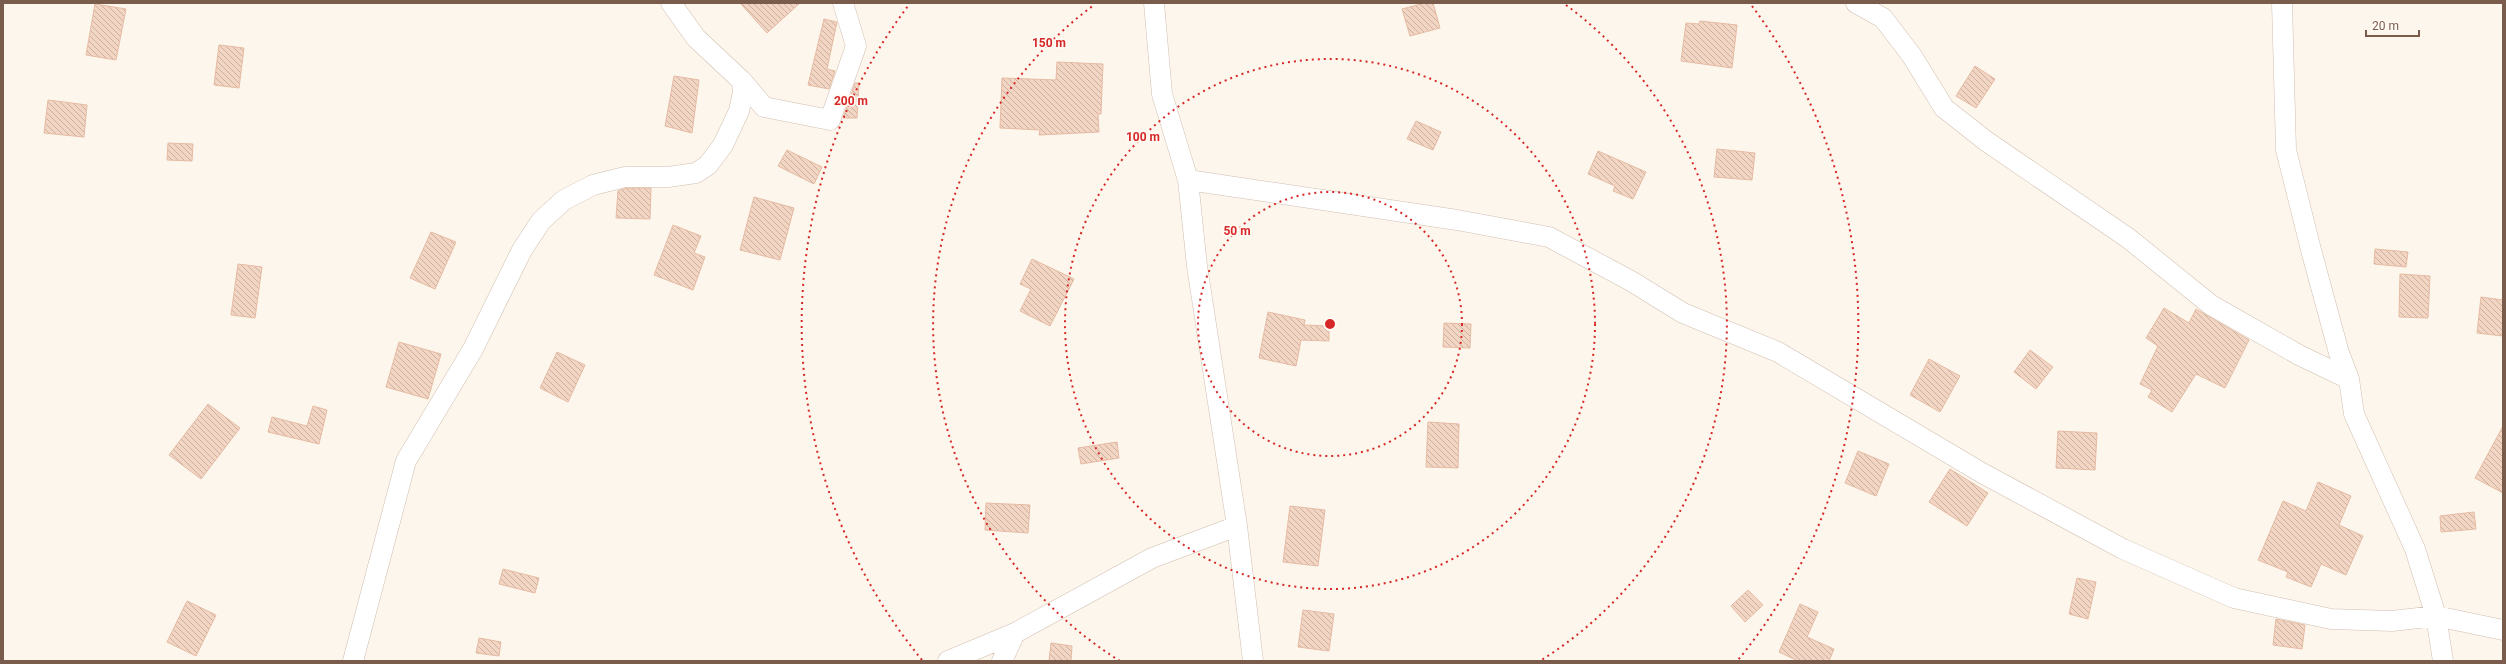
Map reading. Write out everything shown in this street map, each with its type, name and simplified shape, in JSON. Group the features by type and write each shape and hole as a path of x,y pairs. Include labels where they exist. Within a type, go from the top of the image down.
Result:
{"street":[{"path":"671,3 696,38 742,81 764,107 830,120 856,46 844,3"},
{"path":"1154,3 1162,94 1188,180 1210,358 1237,526 1253,661"},
{"path":"1856,3 1883,18 1912,56 1944,108 1986,141 2128,238 2211,305 2299,355 2349,380"},
{"path":"2282,3 2286,150 2331,324 2349,380 2354,414 2415,549 2436,616 2443,661"},
{"path":"352,661 406,461 473,349 522,250 541,221 564,200 593,185 625,177 668,177 696,173 708,165 723,145 739,111 743,92 742,81"},
{"path":"1188,180 1457,220 1549,237 1631,281 1683,313 1778,352 1982,473 2123,549 2234,598 2331,619 2392,621 2436,616 2503,630"},
{"path":"948,661 1015,633 1152,558 1237,526"},
{"path":"1002,661 1015,633"}],"building":[{"path":"740,3 800,3 767,33"},
{"path":"1425,3 1433,3 1440,28 1410,36 1402,9"},
{"path":"95,4 126,9 116,60 86,55"},
{"path":"824,19 837,22 827,69 835,71 829,89 808,85"},
{"path":"1700,21 1737,25 1732,68 1681,61 1686,23 1699,24"},
{"path":"219,45 244,48 239,88 214,85"},
{"path":"1057,62 1103,64 1101,114 1098,114 1099,132 1039,135 1040,130 1000,128 1002,78 1056,80"},
{"path":"1975,66 1995,79 1976,108 1956,96"},
{"path":"674,76 699,80 692,133 665,126"},
{"path":"855,83 859,83 857,118 843,118"},
{"path":"48,100 87,105 84,137 44,133"},
{"path":"1416,121 1441,132 1433,150 1407,139"},
{"path":"168,143 193,144 192,161 167,160"},
{"path":"1717,149 1755,153 1752,180 1714,177"},
{"path":"787,150 822,167 814,184 778,166"},
{"path":"1598,151 1646,172 1633,199 1613,191 1615,186 1588,174"},
{"path":"626,188 651,188 650,219 616,218 618,191"},
{"path":"754,197 794,208 780,260 740,250"},
{"path":"673,225 701,236 694,253 705,257 693,290 654,275"},
{"path":"431,232 456,242 435,289 410,278"},
{"path":"2375,249 2408,252 2406,267 2374,264"},
{"path":"1032,259 1074,279 1050,326 1020,311 1031,289 1020,284"},
{"path":"238,264 262,267 255,318 231,315"},
{"path":"2400,274 2430,276 2428,318 2399,317"},
{"path":"2481,297 2503,300 2503,336 2477,333"},
{"path":"2164,308 2189,323 2196,309 2249,340 2225,388 2196,374 2172,412 2148,397 2152,390 2140,384 2158,346 2146,338"},
{"path":"1268,312 1305,320 1304,325 1329,326 1329,341 1301,340 1296,366 1259,358"},
{"path":"1444,323 1471,324 1470,348 1443,347"},
{"path":"399,342 441,354 428,399 386,387"},
{"path":"2030,350 2053,367 2036,389 2014,372"},
{"path":"557,352 585,365 568,402 540,388"},
{"path":"1929,359 1960,376 1940,412 1910,395"},
{"path":"208,404 240,428 201,479 169,455"},
{"path":"313,406 327,410 319,444 268,432 272,417 307,426"},
{"path":"1428,422 1459,424 1458,468 1426,467"},
{"path":"2503,426 2503,493 2475,478"},
{"path":"2058,431 2097,433 2095,470 2056,468"},
{"path":"1117,442 1119,458 1081,464 1078,448"},
{"path":"1858,451 1889,464 1876,496 1845,483"},
{"path":"1950,469 1988,493 1967,526 1929,502"},
{"path":"2318,482 2351,496 2339,525 2363,536 2346,575 2321,564 2311,587 2286,577 2288,572 2258,560 2283,501 2306,511"},
{"path":"986,503 1030,505 1028,533 985,530"},
{"path":"1290,506 1325,510 1318,566 1283,562"},
{"path":"2474,512 2476,529 2441,532 2440,516"},
{"path":"503,569 539,578 535,593 499,584"},
{"path":"2077,578 2096,582 2088,619 2069,614"},
{"path":"1748,590 1763,605 1745,622 1731,606"},
{"path":"187,601 216,615 196,656 167,642"},
{"path":"1800,604 1818,612 1807,637 1834,649 1829,661 1798,661 1779,652"},
{"path":"1303,610 1334,614 1329,651 1298,647"},
{"path":"2276,619 2305,625 2302,649 2273,645"},
{"path":"479,638 501,642 499,656 476,653"},
{"path":"1051,643 1072,646 1071,661 1049,661"}]}
